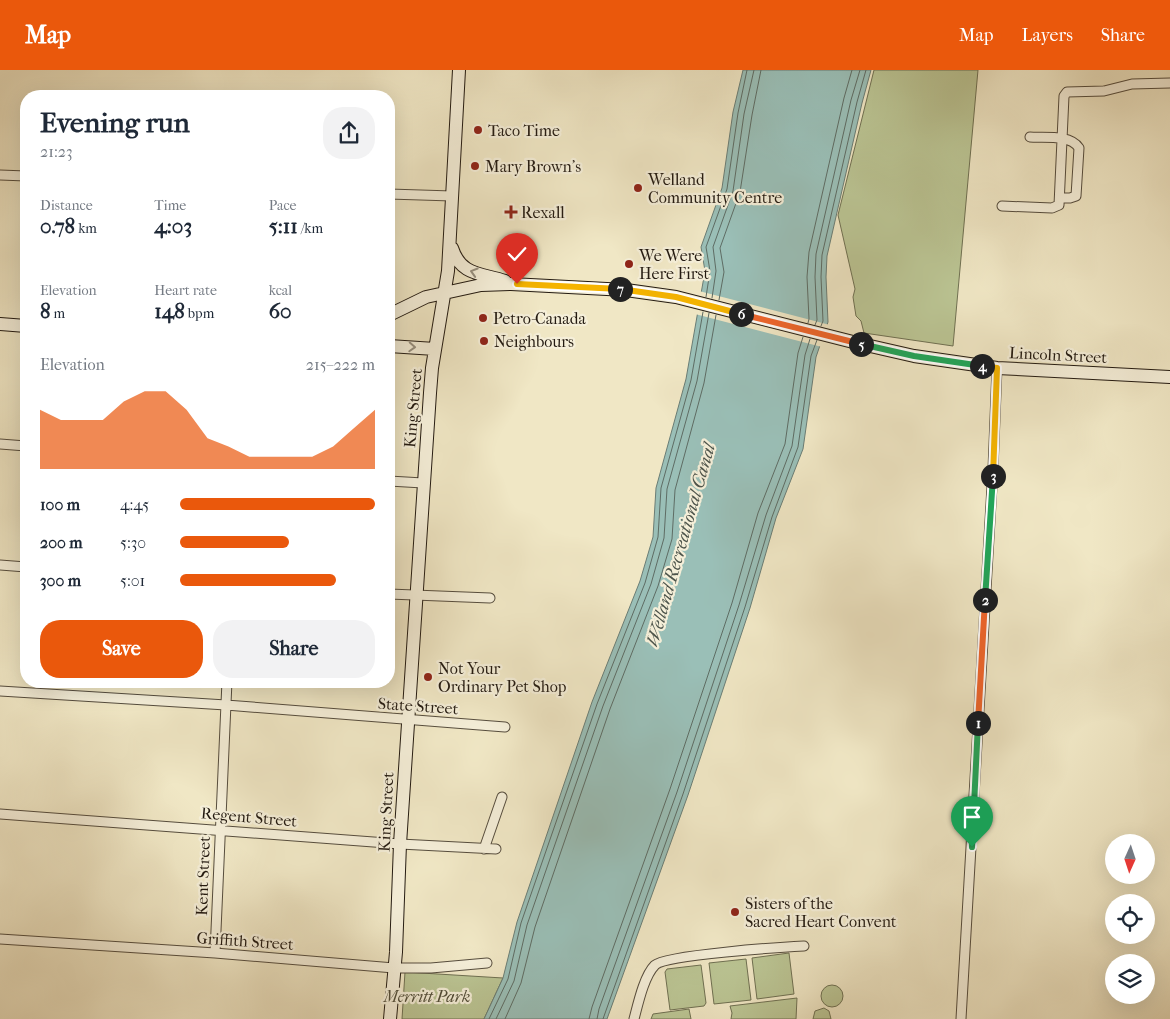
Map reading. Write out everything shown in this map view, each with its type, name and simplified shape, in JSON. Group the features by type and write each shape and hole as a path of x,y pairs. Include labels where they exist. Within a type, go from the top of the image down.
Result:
{"main road":[{"name":"King Street","path":"390,1019 423,483 431,376 445,292 450,243 459,70"},
{"path":"450,243 457,261 467,270 511,284"},
{"name":"Lincoln Street","path":"395,312 426,297 481,285 511,284 626,290 687,300 841,340 914,356 997,368 1170,377"},
{"path":"0,324 20,326"},
{"path":"395,346 435,349"}],"street":[{"path":"1002,206 1054,208 1059,205 1064,96 1067,92 1095,92 1132,84 1170,83"},
{"path":"1030,137 1062,139 1077,144 1080,154 1076,196 1060,198"},
{"path":"0,175 20,176"},
{"path":"395,194 452,196"},
{"path":"961,1019 993,469 997,368"},
{"path":"0,444 20,446"},
{"path":"395,481 423,483"},
{"path":"0,565 20,567"},
{"path":"395,594 490,598"},
{"name":"Kent Street","path":"215,953 227,688"},
{"name":"State Street","path":"0,692 226,705 505,727"},
{"path":"484,849 502,797"},
{"name":"Regent Street","path":"0,814 400,844 496,849"},
{"name":"Griffith Street","path":"0,939 215,953 394,968 432,968 487,963"},
{"path":"634,1019 650,973 661,962 694,956 804,946"}],"green space":[{"path":"874,70 978,70 953,346 864,333 861,321 856,316 853,297 855,289 838,215"},
{"path":"789,953 794,994 757,999 752,958"},
{"path":"746,959 751,1000 714,1004 709,963"},
{"path":"701,965 706,1003 704,1006 670,1010 665,972 667,969"},
{"name":"Merritt Park","path":"405,972 503,978 484,1019 402,1019"},
{"path":"832,985 840,988 843,996 840,1004 832,1007 824,1004 821,996 824,988"},
{"path":"797,998 796,1019 731,1019 730,1006"},
{"path":"824,1008 829,1011 831,1019 813,1019 815,1011"},
{"path":"689,1009 691,1019 651,1019 653,1014"}],"water":[{"name":"Welland Recreational Canal","path":"743,70 871,70 827,256 828,322 816,357 803,449 776,518 750,608 688,795 607,1019 484,1019 503,978 517,922 592,702 640,581 653,537 656,488 686,379 705,271 701,247 722,188 733,112"}],"pier":[{"path":"699,291 830,325 822,347 695,314"}],"place":[{"name":"Taco Time","path":"478,130"},
{"name":"Mary Brown's","path":"475,166"},
{"name":"Welland Community Centre","path":"638,188"},
{"name":"Rexall","path":"511,212"},
{"name":"We Were Here First","path":"629,264"},
{"name":"Petro-Canada","path":"483,318"},
{"name":"Neighbours","path":"484,341"},
{"name":"Not Your Ordinary Pet Shop","path":"428,677"},
{"name":"Sisters of the Sacred Heart Convent","path":"735,912"}],"route":[{"path":"517,284 626,290 665,295 857,344 914,356 997,368 972,847"}]}
